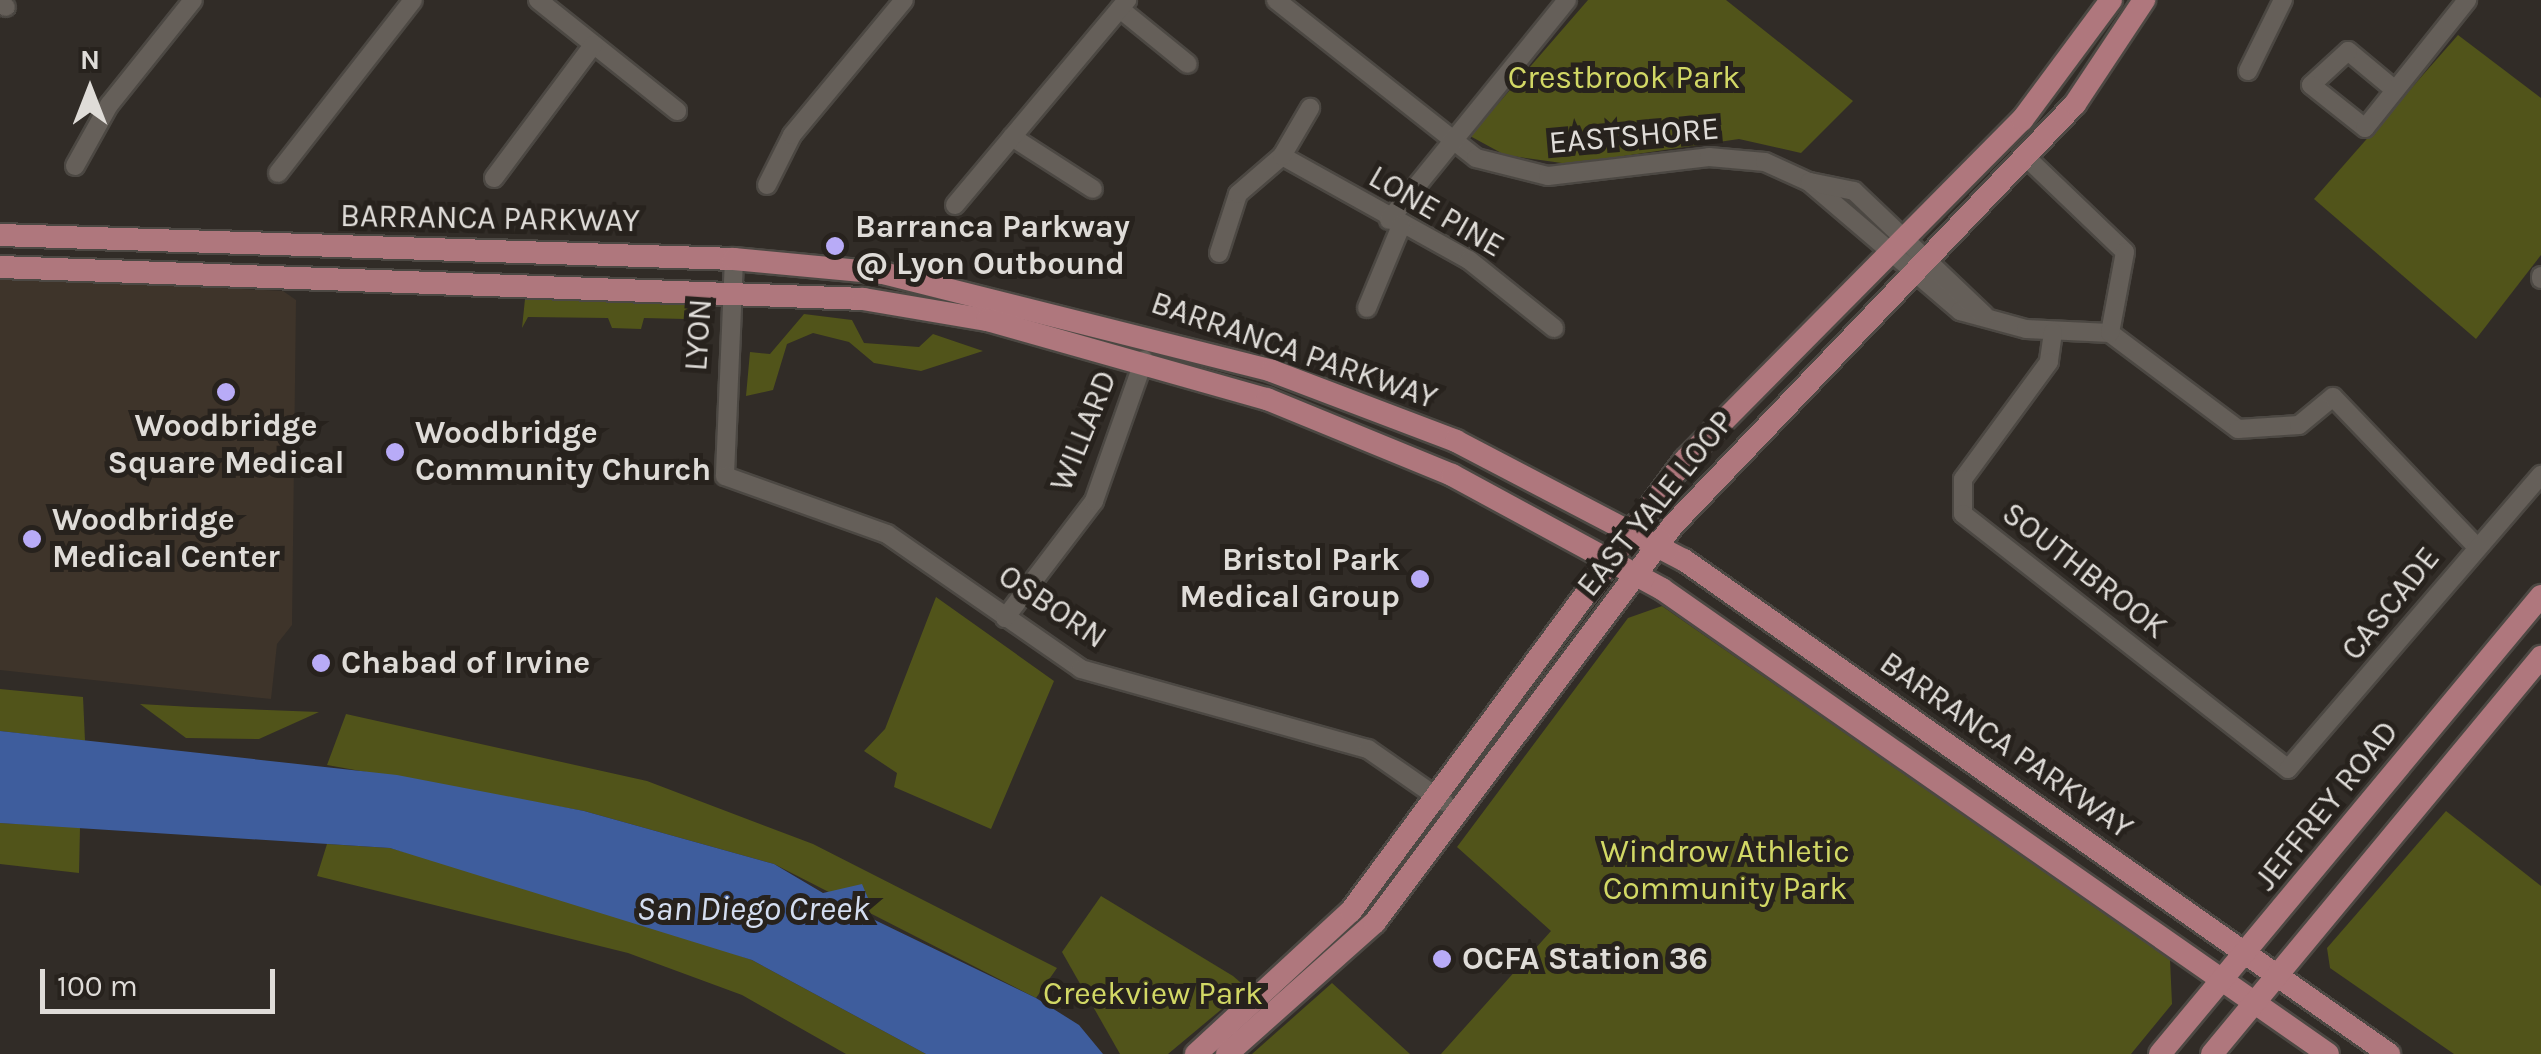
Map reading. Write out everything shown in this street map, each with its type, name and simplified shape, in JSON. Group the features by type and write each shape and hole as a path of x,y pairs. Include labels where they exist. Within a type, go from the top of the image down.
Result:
{"main road":[{"name":"EAST YALE LOOP","path":"1196,1054 1320,944 1440,798 1609,558 1684,460 2056,82 2111,0"},
{"name":"EAST YALE LOOP","path":"1227,1054 1374,922 1459,816 1656,545 1919,263 2075,104 2144,0"},
{"name":"BARRANCA PARKWAY","path":"0,235 194,246 734,259 965,289 1272,371 1456,442 1656,545 2389,1054"},
{"path":"192,280 194,246"},
{"name":"BARRANCA PARKWAY","path":"0,268 192,280 733,289 986,320 1144,360 1370,439 1609,558 2328,1054"},
{"name":"JEFFREY ROAD","path":"2160,1054 2541,596"},
{"path":"2212,1054 2541,657"}],"street":[{"path":"75,166 109,105 193,0"},
{"path":"278,173 413,0"},
{"path":"538,0 676,111"},
{"path":"766,185 792,136 904,0"},
{"name":"EASTSHORE","path":"1276,0 1450,141 1548,176 1736,158 1809,182 1898,245 1960,310 2053,332 2110,333"},
{"path":"1368,308 1395,224 1450,141 1567,0"},
{"path":"2248,72 2283,0"},
{"path":"2395,90 2348,51 2312,85 2365,128 2467,0"},
{"path":"955,205 1124,5 1188,64"},
{"path":"494,178 594,45"},
{"path":"1219,253 1238,194 1282,156 1310,108"},
{"path":"1012,137 1093,189"},
{"name":"LONE PINE","path":"1282,156 1395,224 1468,260 1554,328"},
{"path":"2026,157 2125,252 2110,333 2238,429 2299,425 2334,397 2477,547"},
{"name":"LYON","path":"724,476 734,259"},
{"name":"SOUTHBROOK","path":"2053,332 2049,362 1963,479 1963,514 2288,769"},
{"name":"WILLARD","path":"1005,618 1094,501 1144,360"},
{"name":"OSBORN","path":"724,476 887,534 1081,670 1368,748 1440,798 1459,816"},
{"name":"CASCADE","path":"2288,769 2541,476"}],"shaded area":[{"path":"0,277 283,291 296,300 292,625 277,644 271,699 0,670"}],"green space":[{"name":"Crestbrook Park","path":"1588,0 1726,0 1853,101 1801,153 1739,139 1569,164 1505,155 1470,136"},
{"path":"2458,35 2541,98 2541,255 2476,339 2314,199"},
{"path":"525,299 689,304 709,322 693,329 685,319 644,318 641,329 612,328 608,318 528,317 522,328"},
{"path":"804,314 852,320 864,343 919,347 933,334 983,351 921,371 874,363 849,342 813,333 787,344 773,390 746,396 750,352 770,354"},
{"path":"936,597 1054,681 991,829 894,787 897,773 864,751 885,729"},
{"name":"Windrow Athletic Community Park","path":"1662,606 2170,959 2172,1004 2131,1054 1441,1054 1551,931 1457,847 1628,618"},
{"path":"0,689 83,697 85,741 0,731"},
{"path":"140,704 319,712 259,739 186,738"},
{"path":"346,714 647,781 813,844 1057,968 1036,998 774,864 584,811 327,765"},
{"path":"2446,811 2541,886 2541,1054 2454,1054 2330,968 2327,948"},
{"path":"0,823 80,827 79,873 0,864"},
{"path":"327,844 390,848 576,899 752,960 926,1054 846,1054 742,995 628,953 317,876"},
{"name":"Creekview Park","path":"1101,896 1247,988 1168,1054 1120,1054 1062,952"},
{"path":"1332,983 1410,1054 1252,1054"}],"water":[{"name":"San Diego Creek","path":"0,731 397,775 584,811 774,864 823,893 862,884 868,898 852,909 1036,998 1079,1025 1103,1054 926,1054 752,960 390,848 0,823"}],"place":[{"name":"Barranca Parkway @ Lyon Outbound","path":"835,246"},
{"name":"Woodbridge Square Medical","path":"226,392"},
{"name":"Woodbridge Community Church","path":"395,452"},
{"name":"Woodbridge Medical Center","path":"32,539"},
{"name":"Bristol Park Medical Group","path":"1420,579"},
{"name":"Chabad of Irvine","path":"321,663"},
{"name":"OCFA Station 36","path":"1442,959"}]}
